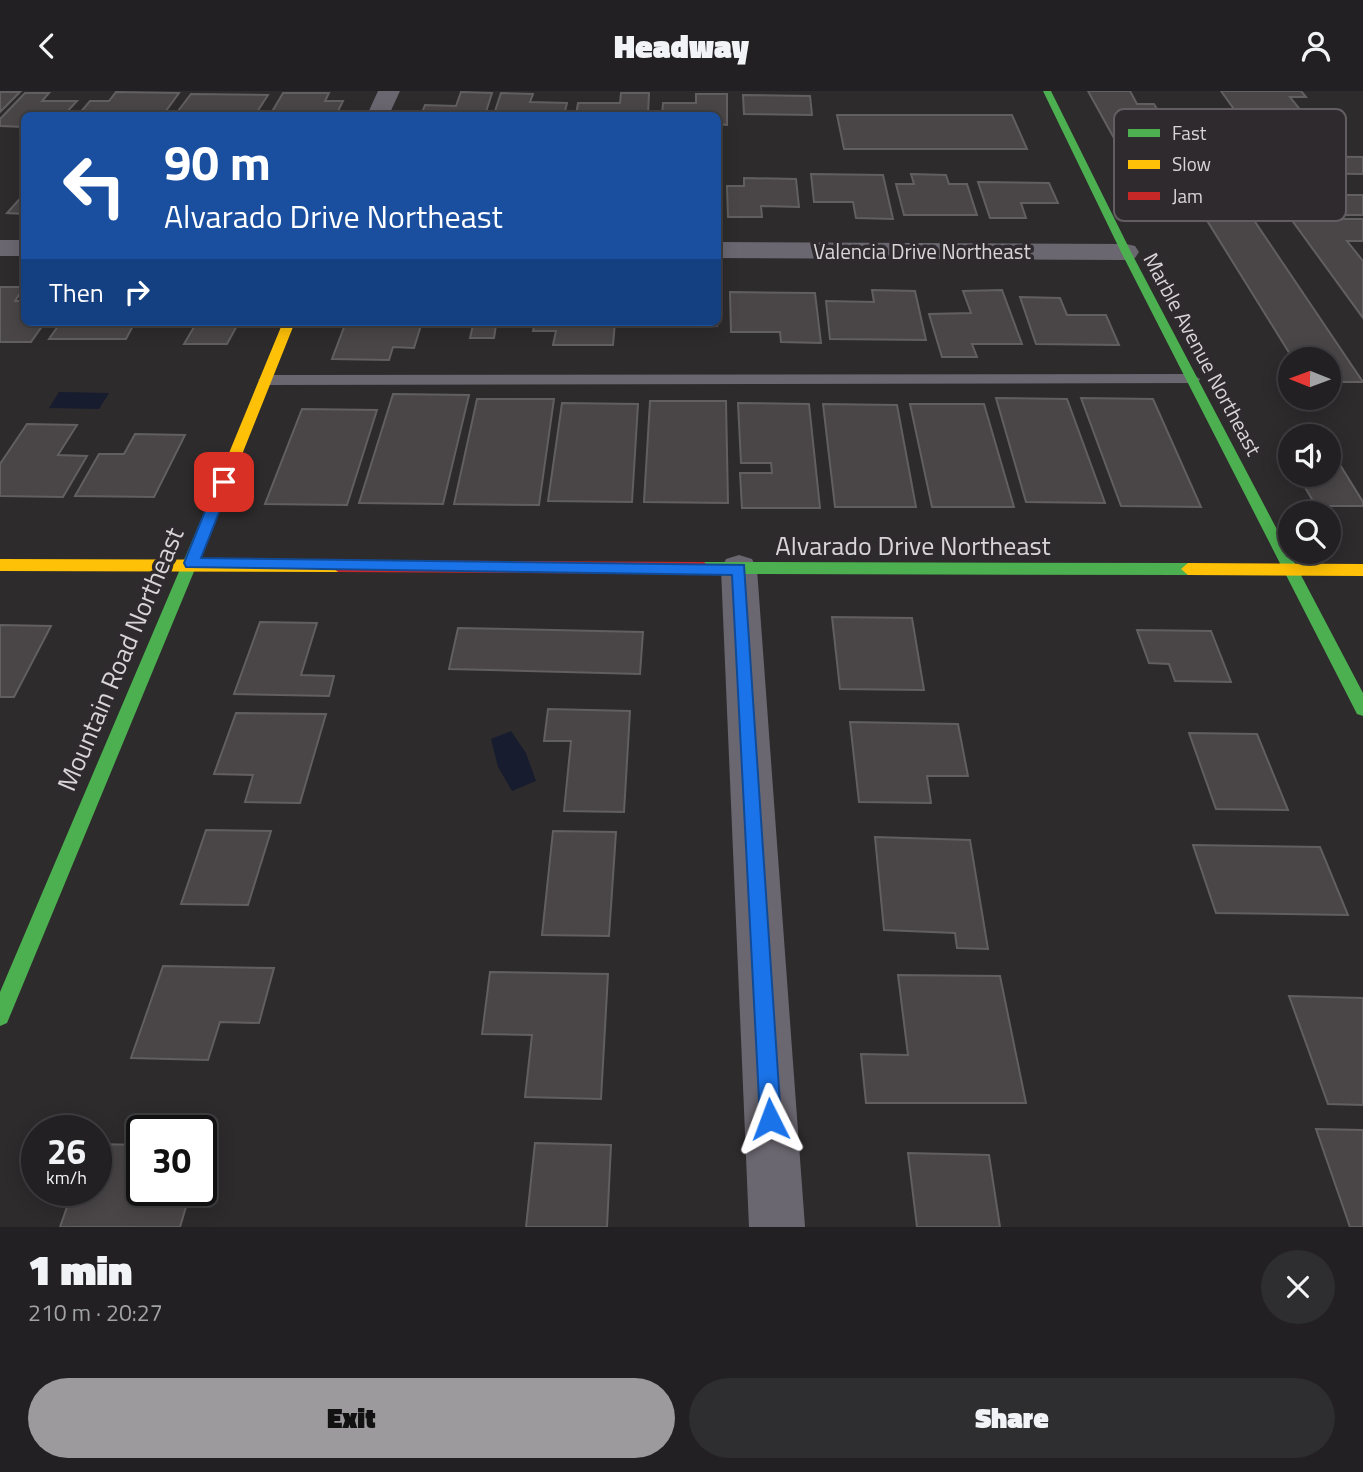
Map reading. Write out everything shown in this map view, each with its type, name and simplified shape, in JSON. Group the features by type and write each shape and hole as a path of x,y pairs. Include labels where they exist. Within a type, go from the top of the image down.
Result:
{"street":[{"path":"379,112 389,91"},
{"name":"Marble Avenue Northeast","path":"1047,91 1126,252 1363,709"},
{"path":"0,248 21,248"},
{"name":"Valencia Drive Northeast","path":"721,250 1126,252"},
{"name":"Mountain Road Northeast","path":"0,1016 191,563 287,326"},
{"name":"Alvarado Drive Northeast","path":"0,565 191,563 739,569 1363,570"},
{"path":"739,569 776,1227"}],"lane":[{"path":"266,380 1192,379"}],"water":[{"path":"59,392 109,393 99,409 49,408"},
{"path":"511,731 526,753 536,781 512,791 498,767 491,739"}],"building":[{"path":"1088,91 1130,91 1137,104 1154,104 1157,109 1114,109 1114,138"},
{"path":"1221,91 1301,91 1306,97 1290,97 1300,109 1234,109"},
{"path":"0,92 20,92 0,112"},
{"path":"116,92 179,93 165,112 81,112 90,101 109,101"},
{"path":"461,92 492,93 486,112 422,112 425,105 456,106"},
{"path":"25,93 49,93 42,101 77,101 67,112 21,112 21,127 0,126 0,119"},
{"path":"283,93 329,93 325,101 343,101 338,112 272,112"},
{"path":"501,93 533,94 530,102 567,103 565,112 495,111"},
{"path":"621,93 649,93 648,112 576,112 578,103 620,103"},
{"path":"191,94 268,95 257,112 177,112"},
{"path":"696,94 727,94 727,125 721,124 721,112 662,112 663,103 696,103"},
{"path":"743,95 810,96 812,115 744,114"},
{"path":"837,115 1012,115 1027,149 844,149"},
{"path":"1346,157 1363,157 1363,174 1346,174"},
{"path":"811,174 883,175 893,219 856,218 853,202 814,202"},
{"path":"911,174 946,175 949,184 967,184 977,215 904,215 896,184 914,184"},
{"path":"744,178 796,179 799,207 761,206 762,217 728,217 727,186 744,186"},
{"path":"978,182 1049,183 1058,203 1021,203 1026,218 990,218"},
{"path":"1346,195 1363,195 1363,215 1346,215"},
{"path":"21,197 21,214 7,213"},
{"path":"1363,219 1363,241 1347,241 1363,261 1363,318 1292,221"},
{"path":"1207,221 1254,221 1339,347 1286,347"},
{"path":"0,287 21,287 15,301 21,301 21,326 42,326 31,342 0,342"},
{"path":"872,290 915,291 926,340 830,339 826,301 874,302"},
{"path":"1002,290 1022,344 972,344 977,357 942,357 929,314 971,313 963,291"},
{"path":"730,292 815,293 821,343 781,342 780,332 731,332"},
{"path":"1020,297 1060,298 1067,315 1106,315 1119,345 1036,344"},
{"path":"58,326 133,326 126,339 49,339"},
{"path":"144,326 237,326 227,344 184,344 194,327"},
{"path":"344,326 421,326 414,348 393,347 389,360 332,359"},
{"path":"473,326 496,326 494,338 470,338"},
{"path":"534,326 615,326 613,345 553,345 556,331 533,331"},
{"path":"1341,349 1363,382 1341,382"},
{"path":"393,394 469,395 443,504 359,503"},
{"path":"996,398 1067,399 1105,503 1026,502"},
{"path":"1081,398 1153,399 1201,507 1121,506"},
{"path":"477,399 554,399 539,505 454,504"},
{"path":"650,401 726,401 728,503 644,502"},
{"path":"562,403 638,404 632,502 548,501"},
{"path":"738,403 809,404 820,508 742,508 740,473 772,473 771,463 741,463"},
{"path":"823,404 897,405 916,507 835,507"},
{"path":"910,404 984,404 1014,507 932,507"},
{"path":"302,409 377,410 347,505 265,504"},
{"path":"27,424 77,425 58,455 87,456 63,497 0,496 0,464"},
{"path":"135,434 185,435 154,497 75,496 99,454 124,454"},
{"path":"1341,466 1363,506 1341,506 1341,501 1313,501 1305,487 1341,487"},
{"path":"832,617 912,618 924,690 840,689"},
{"path":"260,622 317,623 301,675 334,676 329,696 234,694"},
{"path":"0,625 51,626 14,697 0,697"},
{"path":"458,628 643,632 640,674 449,669"},
{"path":"1137,630 1211,631 1231,682 1175,681 1169,664 1149,663"},
{"path":"548,709 630,711 624,812 564,811 571,741 544,741"},
{"path":"236,713 326,714 300,803 245,802 253,775 214,774"},
{"path":"850,722 958,724 968,776 927,776 931,803 859,802"},
{"path":"1189,733 1257,734 1288,810 1216,809"},
{"path":"206,830 271,831 248,905 181,904"},
{"path":"553,831 616,832 609,936 542,935"},
{"path":"875,837 970,840 988,949 957,948 955,933 884,930"},
{"path":"1193,845 1320,847 1348,915 1216,913"},
{"path":"163,966 274,968 259,1023 220,1022 208,1060 131,1058"},
{"path":"490,972 608,974 601,1099 525,1097 532,1035 482,1034"},
{"path":"898,975 1000,976 1026,1103 866,1103 861,1054 908,1055"},
{"path":"1289,996 1363,998 1363,1105 1328,1104"},
{"path":"1316,1129 1363,1130 1363,1227 1350,1227"},
{"path":"535,1143 611,1145 607,1227 526,1227"},
{"path":"112,1144 126,1145 126,1206 186,1206 180,1227 60,1227 67,1206 112,1206"},
{"path":"908,1153 989,1155 1000,1227 917,1227"}],"traffic: fast":[{"path":"1047,91 1126,252 1363,709"},
{"path":"0,1016 222,487"},
{"path":"704,568 1188,569"}],"traffic: slow":[{"path":"222,487 287,326"},
{"path":"0,565 338,566"},
{"path":"1188,569 1363,570"}],"traffic: jam":[{"path":"338,566 704,568"}],"route":[{"path":"224,482 191,563 739,569 770,1119"}]}
